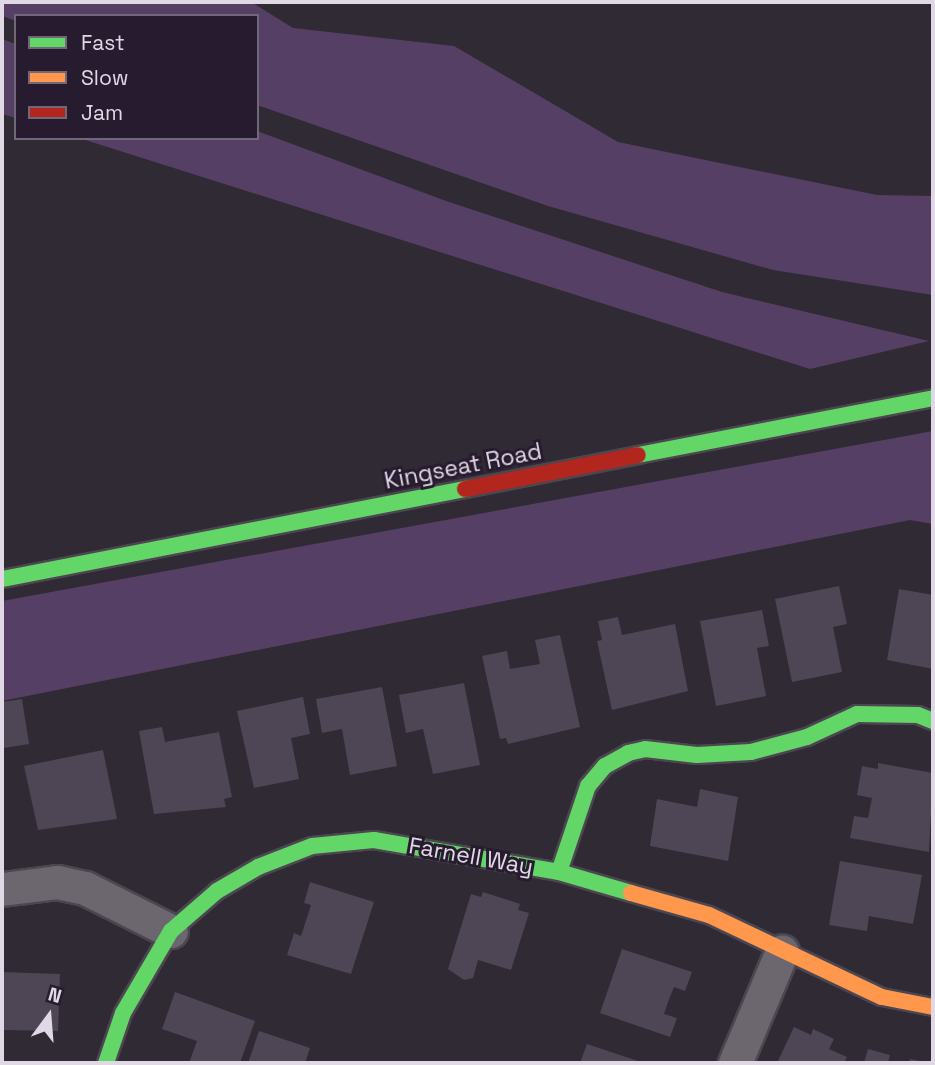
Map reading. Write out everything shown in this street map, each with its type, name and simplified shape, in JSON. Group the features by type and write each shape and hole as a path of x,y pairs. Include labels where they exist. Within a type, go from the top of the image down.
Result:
{"street":[{"name":"Kingseat Road","path":"2,579 933,398"},
{"path":"559,872 588,786 605,766 628,753 645,749 697,755 751,752 807,737 857,714 918,715 933,721"},
{"name":"Farnell Way","path":"106,1063 123,1013 171,931 216,891 258,867 312,846 374,840 559,872 709,915 882,997 933,1007"},
{"path":"2,889 57,882 85,888 171,931"},
{"path":"736,1063 782,951"}],"shaded area":[{"path":"2,2 251,2 293,28 454,46 618,142 877,195 933,196 933,295 773,270 548,206 259,106 259,14 14,14 14,20 2,16"},
{"path":"2,39 14,43 14,117 2,114"},
{"path":"259,132 449,202 722,292 929,341 810,369 85,140 259,140"},
{"path":"933,431 933,524 910,520 2,701 2,601"}],"building":[{"path":"839,586 847,624 833,627 842,672 792,682 775,599"},
{"path":"899,589 933,595 933,669 887,660"},
{"path":"762,610 769,646 757,648 766,696 716,706 700,621"},
{"path":"618,617 622,635 675,624 688,691 612,710 597,641 602,640 598,621"},
{"path":"560,635 580,727 508,744 506,738 500,739 482,656 507,651 510,669 540,664 535,640"},
{"path":"464,683 480,765 433,774 423,729 406,733 399,695"},
{"path":"382,687 397,766 350,775 342,729 322,733 316,699"},
{"path":"303,697 310,734 291,738 299,779 254,788 237,711"},
{"path":"22,699 29,744 4,748 2,702"},
{"path":"162,727 165,742 219,732 232,797 224,799 226,807 154,814 139,731"},
{"path":"103,750 117,819 38,830 24,766"},
{"path":"878,763 933,773 929,852 850,838 854,816 868,818 872,798 857,795 862,766 878,769"},
{"path":"700,789 738,797 728,861 650,846 657,799 697,807"},
{"path":"840,861 922,875 913,924 869,916 867,931 829,925"},
{"path":"310,882 374,902 351,974 287,955 294,933 301,936 311,905 304,903"},
{"path":"483,892 520,904 518,910 529,913 511,970 478,960 473,978 464,980 448,969 471,894 481,897"},
{"path":"622,949 692,972 685,991 674,987 668,1002 664,1014 677,1018 670,1037 600,1013"},
{"path":"2,972 60,974 58,1031 2,1030"},
{"path":"175,992 255,1021 240,1063 189,1063 197,1041 162,1029"},
{"path":"794,1027 811,1035 813,1029 834,1039 829,1049 847,1057 844,1063 777,1063"},
{"path":"259,1031 310,1048 305,1063 248,1063"},
{"path":"587,1044 644,1063 580,1063"},
{"path":"868,1049 890,1055 888,1063 864,1063"},
{"path":"910,1059 925,1062 925,1063 909,1063"}],"traffic: fast":[{"path":"638,455 933,398"},
{"path":"2,579 465,489"},
{"path":"559,872 588,786 605,766 628,753 645,749 697,755 751,752 807,737 857,714 918,715 933,721"},
{"path":"106,1063 123,1013 171,931 217,891 258,867 312,846 374,840 559,872 631,893"}],"traffic: slow":[{"path":"631,893 709,915 882,997 933,1007"}],"traffic: jam":[{"path":"465,489 638,455"}]}
